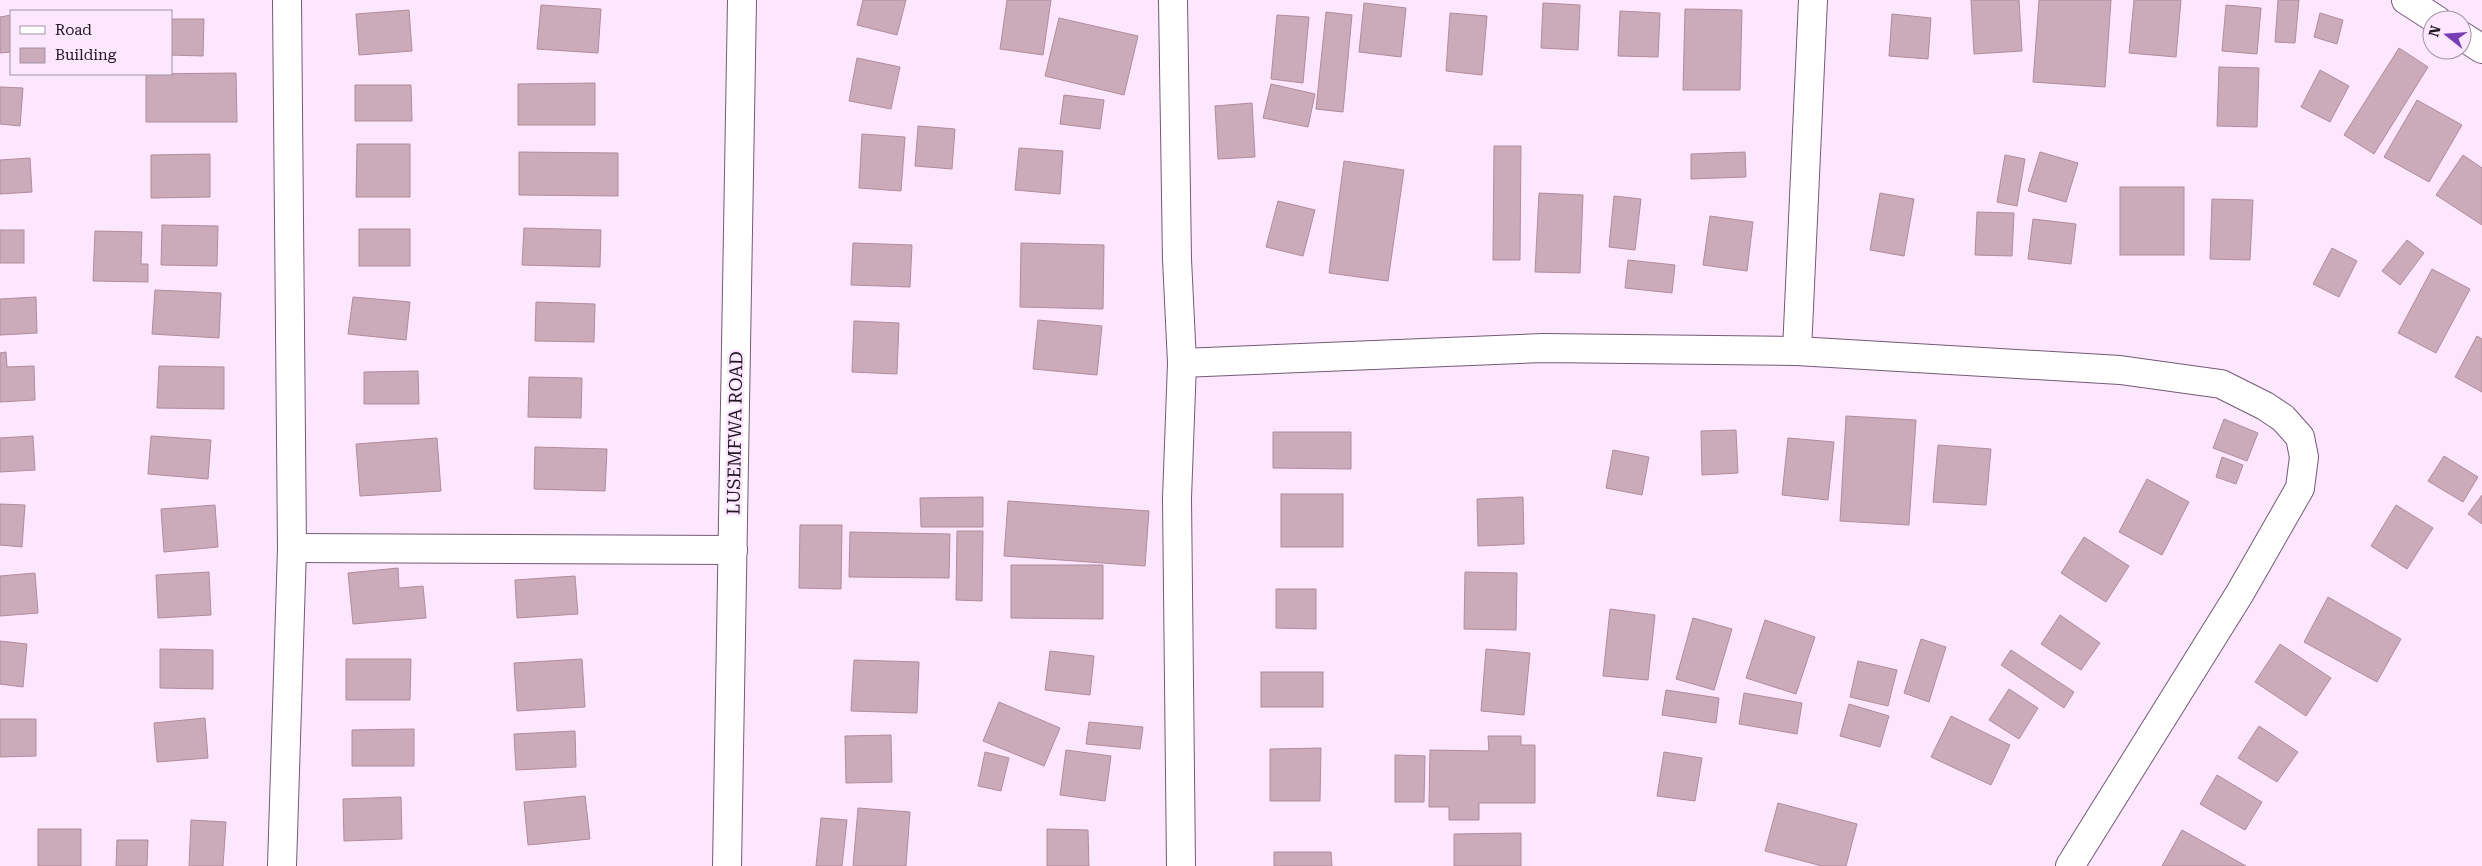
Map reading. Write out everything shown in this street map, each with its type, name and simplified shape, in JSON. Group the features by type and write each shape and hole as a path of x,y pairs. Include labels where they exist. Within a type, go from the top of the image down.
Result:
{"street":[{"path":"282,866 292,548 288,0"},
{"name":"LUSEMFWA ROAD","path":"727,866 742,0"},
{"path":"1173,0 1177,259 1182,363 1177,498 1182,866"},
{"path":"1797,352 1813,0"},
{"path":"2406,0 2422,10"},
{"path":"1182,363 1543,348 1797,352 2120,370 2221,384 2265,406 2283,418 2300,437 2304,457 2300,488 2240,593 2070,866"},
{"path":"292,548 733,550"}],"building":[{"path":"863,0 906,0 897,35 857,25"},
{"path":"1007,0 1051,0 1043,55 1000,49"},
{"path":"1971,0 2019,0 2022,51 1974,54"},
{"path":"2039,0 2111,0 2105,87 2033,82"},
{"path":"2134,0 2181,0 2176,57 2129,53"},
{"path":"2278,0 2299,0 2295,43 2275,42"},
{"path":"1364,3 1406,8 1401,57 1359,52"},
{"path":"1543,3 1580,5 1578,50 1541,48"},
{"path":"541,5 601,9 598,53 537,49"},
{"path":"2226,5 2261,8 2257,54 2222,51"},
{"path":"1685,9 1742,10 1740,90 1683,90"},
{"path":"409,10 412,51 359,55 356,14"},
{"path":"1620,11 1660,13 1658,57 1618,56"},
{"path":"1326,12 1352,15 1343,112 1316,109"},
{"path":"1450,13 1487,16 1482,75 1446,71"},
{"path":"2320,13 2343,20 2337,44 2314,37"},
{"path":"1892,14 1931,18 1928,59 1889,56"},
{"path":"10,15 10,52 0,53 0,17"},
{"path":"1277,15 1309,17 1303,83 1271,79"},
{"path":"1059,18 1138,36 1124,95 1045,76"},
{"path":"172,19 204,19 203,56 172,55"},
{"path":"2399,48 2428,67 2374,154 2344,135"},
{"path":"857,58 900,67 891,109 849,101"},
{"path":"2219,67 2259,68 2257,127 2217,126"},
{"path":"2320,70 2349,86 2330,122 2301,107"},
{"path":"236,73 237,122 146,122 146,75"},
{"path":"595,83 595,125 518,125 518,84"},
{"path":"1271,84 1315,94 1308,127 1263,118"},
{"path":"355,85 411,85 412,121 355,121"},
{"path":"0,87 23,88 20,126 0,124"},
{"path":"1064,95 1104,100 1100,129 1060,124"},
{"path":"2417,100 2462,125 2429,182 2384,157"},
{"path":"1252,103 1255,157 1218,159 1215,106"},
{"path":"918,126 955,129 952,169 915,166"},
{"path":"862,134 905,137 901,191 859,188"},
{"path":"357,144 410,144 410,197 356,197"},
{"path":"1494,146 1521,146 1520,260 1493,260"},
{"path":"1019,148 1063,151 1060,194 1015,190"},
{"path":"519,152 618,153 618,196 519,195"},
{"path":"1745,152 1746,177 1691,179 1691,154"},
{"path":"2040,152 2078,163 2066,202 2028,191"},
{"path":"210,154 210,197 151,198 151,155"},
{"path":"2005,155 2025,159 2017,206 1997,202"},
{"path":"2463,155 2482,168 2482,225 2436,195"},
{"path":"30,158 32,192 0,194 0,160"},
{"path":"1344,161 1404,170 1388,281 1329,273"},
{"path":"2120,187 2184,187 2184,255 2120,255"},
{"path":"1539,193 1583,195 1580,273 1535,272"},
{"path":"1880,193 1914,199 1904,256 1870,250"},
{"path":"1614,196 1641,199 1635,250 1609,247"},
{"path":"2212,199 2253,200 2250,260 2210,259"},
{"path":"1278,201 1315,210 1303,256 1266,247"},
{"path":"1977,212 2014,213 2012,256 1975,255"},
{"path":"1710,216 1753,222 1747,271 1703,265"},
{"path":"2033,219 2076,224 2071,264 2028,259"},
{"path":"162,225 218,226 217,266 161,265"},
{"path":"524,228 601,230 600,267 522,265"},
{"path":"359,229 410,229 410,266 359,266"},
{"path":"0,230 24,230 24,263 0,263"},
{"path":"95,231 142,232 141,264 148,264 148,282 93,281"},
{"path":"2407,240 2424,253 2400,285 2382,271"},
{"path":"853,243 912,245 910,287 851,285"},
{"path":"1021,243 1104,245 1103,309 1020,307"},
{"path":"2332,248 2357,261 2339,297 2313,284"},
{"path":"1628,260 1675,265 1672,293 1625,288"},
{"path":"2432,269 2470,289 2436,353 2398,333"},
{"path":"155,290 221,293 219,338 152,334"},
{"path":"36,297 37,333 0,335 0,299"},
{"path":"353,297 410,302 406,340 348,334"},
{"path":"536,302 595,304 594,342 535,341"},
{"path":"1038,320 1102,326 1097,375 1033,369"},
{"path":"854,321 899,323 897,374 852,372"},
{"path":"2477,336 2482,339 2482,392 2455,377"},
{"path":"6,352 7,367 34,366 35,400 0,402 0,353"},
{"path":"159,366 224,367 224,409 157,408"},
{"path":"418,371 419,404 364,404 364,372"},
{"path":"529,377 582,378 581,418 528,417"},
{"path":"1846,416 1916,420 1909,525 1840,521"},
{"path":"2224,419 2258,433 2247,461 2213,448"},
{"path":"1736,430 1738,473 1702,475 1701,431"},
{"path":"1273,432 1351,432 1351,469 1273,468"},
{"path":"33,436 35,470 0,472 0,438"},
{"path":"151,436 211,440 208,479 148,474"},
{"path":"437,438 441,491 360,496 356,444"},
{"path":"1788,438 1834,442 1828,500 1782,495"},
{"path":"1938,445 1991,449 1986,505 1933,502"},
{"path":"535,447 607,449 605,491 534,489"},
{"path":"1613,450 1649,457 1642,495 1606,488"},
{"path":"2444,456 2478,477 2463,502 2428,481"},
{"path":"2222,457 2243,465 2236,484 2216,477"},
{"path":"2147,479 2189,502 2162,555 2119,532"},
{"path":"1281,494 1343,494 1343,547 1281,547"},
{"path":"2482,495 2482,524 2468,514"},
{"path":"983,497 983,527 921,527 920,498"},
{"path":"1523,497 1524,544 1478,546 1477,499"},
{"path":"1008,501 1149,511 1145,566 1004,556"},
{"path":"0,504 25,505 22,547 0,545"},
{"path":"215,505 218,547 164,552 161,509"},
{"path":"2396,505 2433,528 2407,569 2371,546"},
{"path":"800,525 842,525 841,589 799,588"},
{"path":"957,531 983,531 982,601 956,600"},
{"path":"850,532 950,534 949,578 849,577"},
{"path":"2084,537 2129,566 2106,602 2061,573"},
{"path":"1011,565 1103,565 1103,619 1011,618"},
{"path":"398,568 399,588 423,586 426,618 353,624 348,573"},
{"path":"209,572 211,615 158,618 156,575"},
{"path":"1465,572 1517,573 1516,630 1464,629"},
{"path":"35,573 38,613 0,616 0,576"},
{"path":"575,576 578,614 517,618 515,580"},
{"path":"1276,589 1316,589 1316,629 1276,628"},
{"path":"2328,597 2401,639 2377,682 2304,642"},
{"path":"1610,609 1655,615 1648,680 1603,676"},
{"path":"2060,615 2100,643 2081,670 2041,644"},
{"path":"1693,618 1732,629 1714,690 1676,679"},
{"path":"1765,620 1815,637 1796,694 1746,678"},
{"path":"1921,639 1946,647 1929,702 1904,693"},
{"path":"0,641 27,644 23,687 0,684"},
{"path":"2280,644 2331,678 2306,716 2255,682"},
{"path":"160,649 213,650 213,689 160,688"},
{"path":"1486,649 1530,653 1524,715 1481,711"},
{"path":"2011,650 2074,692 2064,708 2001,665"},
{"path":"1050,651 1094,656 1090,695 1045,690"},
{"path":"346,659 411,659 410,700 346,700"},
{"path":"582,659 585,707 517,711 514,663"},
{"path":"854,660 919,662 917,713 851,711"},
{"path":"1858,661 1897,670 1888,706 1850,697"},
{"path":"1261,672 1323,672 1323,707 1261,707"},
{"path":"2009,689 2038,708 2019,739 1989,720"},
{"path":"1666,690 1719,698 1716,723 1662,715"},
{"path":"1744,693 1802,703 1797,734 1739,724"},
{"path":"999,702 1060,728 1044,766 983,741"},
{"path":"1849,704 1889,716 1880,747 1840,736"},
{"path":"1951,716 2010,745 1991,785 1931,757"},
{"path":"205,718 208,758 157,762 154,723"},
{"path":"0,719 36,719 36,756 0,757"},
{"path":"1089,722 1143,727 1140,749 1086,744"},
{"path":"2259,726 2298,752 2277,782 2238,758"},
{"path":"414,729 414,766 352,766 352,730"},
{"path":"575,731 576,767 516,770 514,734"},
{"path":"891,735 892,782 846,783 845,736"},
{"path":"1488,736 1521,736 1521,745 1535,745 1535,803 1479,803 1479,820 1449,820 1449,807 1429,807 1430,750 1489,751"},
{"path":"1321,748 1320,801 1270,801 1270,749"},
{"path":"1066,750 1111,756 1105,801 1060,795"},
{"path":"985,752 1009,758 1001,791 978,786"},
{"path":"1664,752 1702,758 1695,801 1657,796"},
{"path":"1395,755 1425,756 1424,802 1395,802"},
{"path":"2217,775 2262,802 2245,830 2200,804"},
{"path":"585,796 590,839 528,845 524,802"},
{"path":"401,797 402,839 344,841 343,799"},
{"path":"1778,803 1857,824 1846,866 1822,866 1765,851"},
{"path":"858,808 910,812 906,866 853,866"},
{"path":"821,818 847,820 842,866 816,866"},
{"path":"191,820 226,822 223,866 189,866"},
{"path":"38,829 81,829 81,866 38,866"},
{"path":"1047,829 1088,830 1089,866 1047,866"},
{"path":"2182,830 2246,866 2162,866"},
{"path":"1521,833 1521,866 1454,866 1454,834"},
{"path":"117,840 148,840 147,866 116,866"},
{"path":"1274,852 1331,852 1332,866 1274,866"}]}
